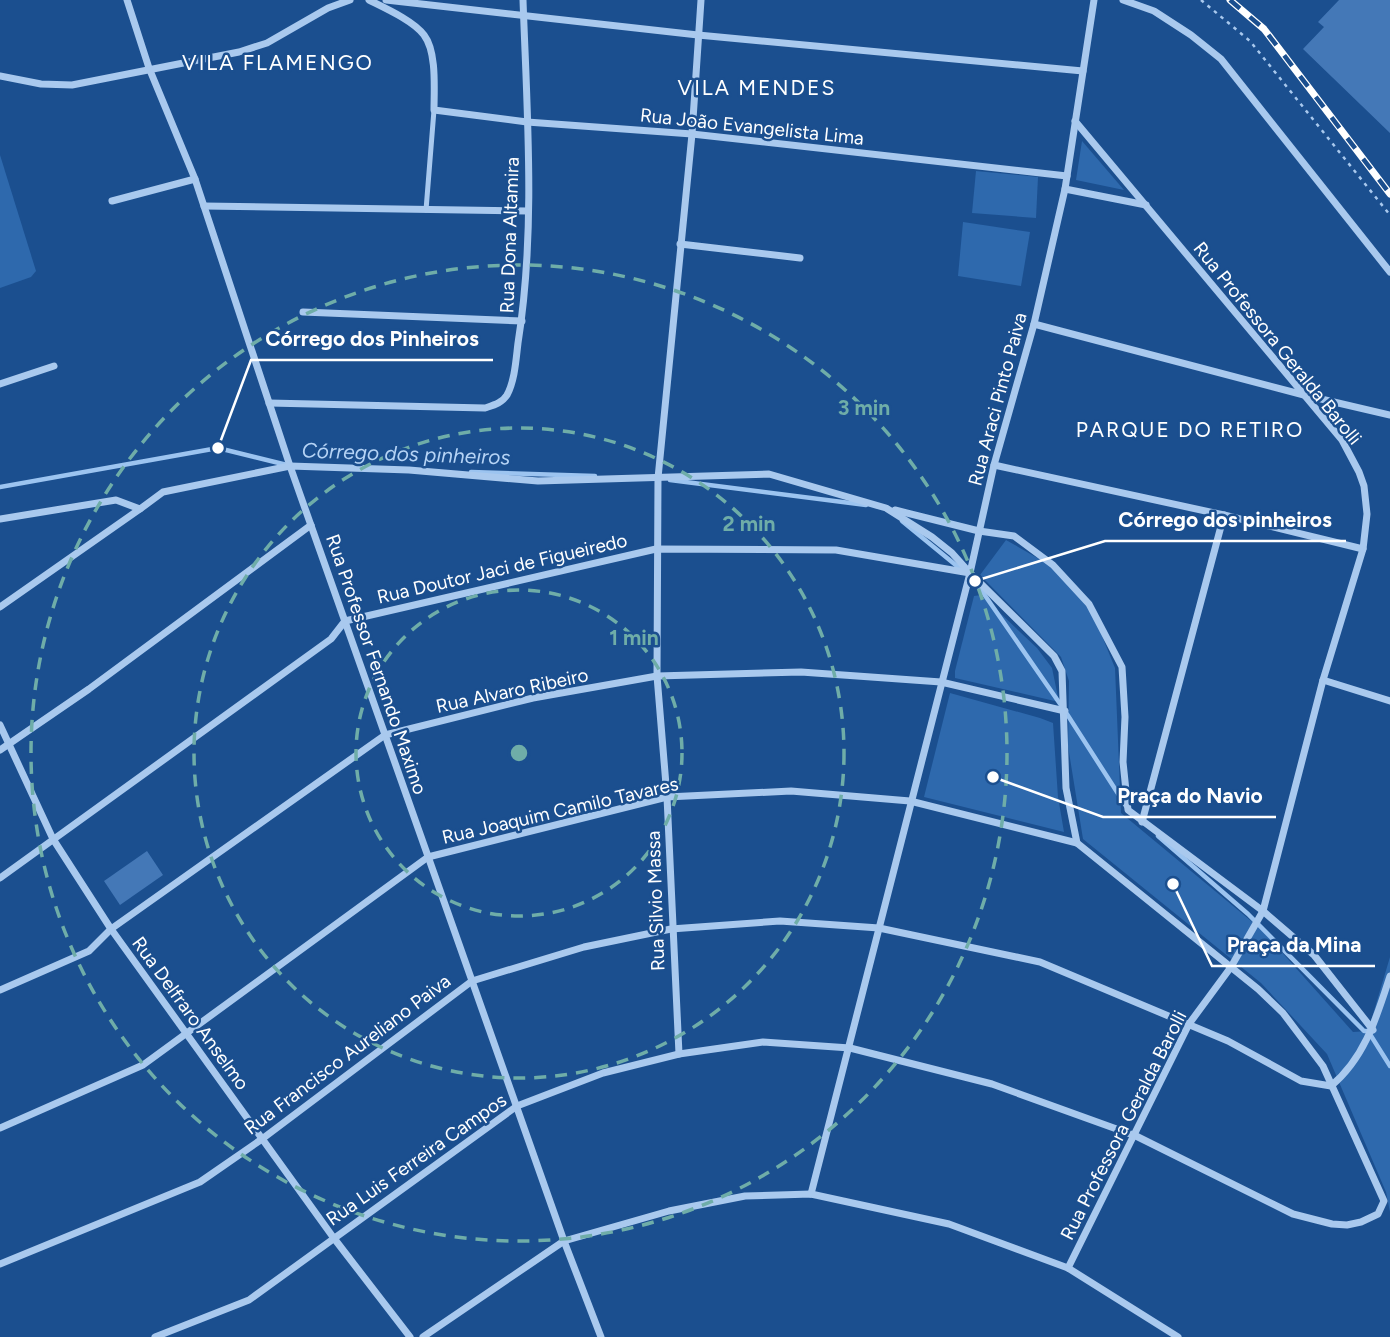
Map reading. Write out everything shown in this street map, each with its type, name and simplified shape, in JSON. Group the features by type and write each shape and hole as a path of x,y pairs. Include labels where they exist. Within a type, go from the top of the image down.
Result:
{"street":[{"name":"Rua Professor Fernando Maximo","path":"127,0 149,68 195,179 290,466 564,1241 601,1337"},
{"path":"0,76 41,84 72,85 239,52 267,43 328,8 350,0"},
{"path":"369,0 416,26 429,41 435,74 434,110"},
{"path":"386,0 698,35 1083,71"},
{"name":"Rua Dona Altamira","path":"270,403 485,408 498,404 506,397 512,382 522,321 527,257 527,122 523,0"},
{"name":"Rua Silvio Massa","path":"679,1054 671,929 667,797 657,676 656,549 659,453 692,134 701,0"},
{"name":"Rua Araci Pinto Paiva","path":"811,1194 970,573 994,465 1034,324 1065,188 1094,0"},
{"path":"1123,0 1154,11 1222,58 1390,272"},
{"name":"Rua João Evangelista Lima","path":"434,110 527,122 692,134 1067,176"},
{"name":"Rua Professora Geralda Barolli","path":"1068,1269 1189,1024 1231,967 1263,911 1322,680 1363,549 1367,514 1364,486 1342,440 1076,121"},
{"path":"112,201 195,179"},
{"path":"1065,188 1146,205"},
{"path":"204,206 528,211"},
{"path":"680,244 800,258"},
{"path":"303,312 522,321"},
{"path":"1034,324 1390,415"},
{"path":"0,384 54,366"},
{"path":"994,465 1224,514 1363,549"},
{"path":"0,607 163,492 290,466 408,470 538,481 769,474 886,508 1014,537 1053,565 1089,604 1122,667 1125,717 1123,762 1128,810 1263,911 1314,955 1373,1030"},
{"path":"0,519 116,500 140,509"},
{"path":"886,508 942,544 1054,656 1062,671 1066,788 1077,843 1231,967 1283,1013 1323,1066 1331,1086 1348,1069 1373,1030 1390,976"},
{"path":"1142,822 1224,514"},
{"path":"0,750 89,689 311,525"},
{"name":"Rua Doutor Jaci de Figueiredo","path":"345,621 656,549 836,550 970,573"},
{"path":"0,878 331,639 345,621"},
{"name":"Rua Alvaro Ribeiro","path":"0,990 89,951 111,929 385,735 533,698 657,676 802,672 941,682 1065,711"},
{"path":"1322,680 1390,701"},
{"name":"Rua Delfraro Anselmo","path":"0,724 53,839 111,929 333,1237 410,1337"},
{"name":"Rua Joaquim Camilo Tavares","path":"0,1128 143,1065 428,857 667,797 791,791 911,801 1077,843"},
{"name":"Rua Francisco Aureliano Paiva","path":"0,1264 200,1182 262,1139 472,981 584,947 671,929 780,921 879,928 1040,962 1228,1041 1301,1081 1331,1086"},
{"name":"Rua Luis Ferreira Campos","path":"155,1337 248,1300 517,1105 603,1073 679,1054 763,1042 850,1048 992,1084 1136,1136 1293,1214 1347,1225 1378,1214 1384,1201 1331,1086"},
{"path":"423,1337 564,1241 669,1211 745,1196 811,1194 949,1224 1068,1269 1178,1337"}],"lane":[{"path":"426,210 434,110"}],"path":[{"path":"1201,0 1250,41 1390,215"}],"shaded area":[{"path":"1082,141 1124,190 1076,180"},
{"path":"0,155 36,271 31,277 0,288"},
{"path":"976,171 1038,177 1036,218 972,213"},
{"path":"963,222 1030,232 1021,286 958,276"},
{"path":"1006,540 1055,568 1089,604 1115,668 1121,813 1262,930 1353,1032 1368,1031 1390,957 1390,1212 1386,1192 1327,1054 1261,983 1083,839 1068,746 1069,681 1061,657 980,575"},
{"path":"981,595 1037,648 1052,668 1059,702 955,678 974,596"},
{"path":"950,693 1053,723 1058,797 1064,832 924,797"}],"building":[{"path":"1339,0 1390,0 1390,133 1303,49 1324,27 1318,22"},
{"path":"147,851 163,875 120,905 104,881"}],"waterway":[{"name":"Córrego dos pinheiros","path":"0,487 218,448 287,465"},
{"name":"Córrego dos pinheiros","path":"471,472 595,476"},
{"name":"Córrego dos pinheiros","path":"670,480 866,505"},
{"name":"Córrego dos pinheiros","path":"902,521 963,571"},
{"name":"Córrego dos pinheiros","path":"975,581 1065,711 1126,806"},
{"name":"Córrego dos pinheiros","path":"1158,836 1248,914 1364,1031 1368,1031 1390,1066"}],"railway":[{"path":"1230,0 1264,29 1390,194"}],"place":[{"name":"Córrego dos Pinheiros","path":"218,448"},
{"name":"Córrego dos pinheiros","path":"975,581"},
{"name":"Praça do Navio","path":"993,777"},
{"name":"Praça da Mina","path":"1173,884"}],"district":[{"name":"VILA FLAMENGO","path":"278,63"},
{"name":"VILA MENDES","path":"757,88"},
{"name":"PARQUE DO RETIRO","path":"1190,430"}]}
